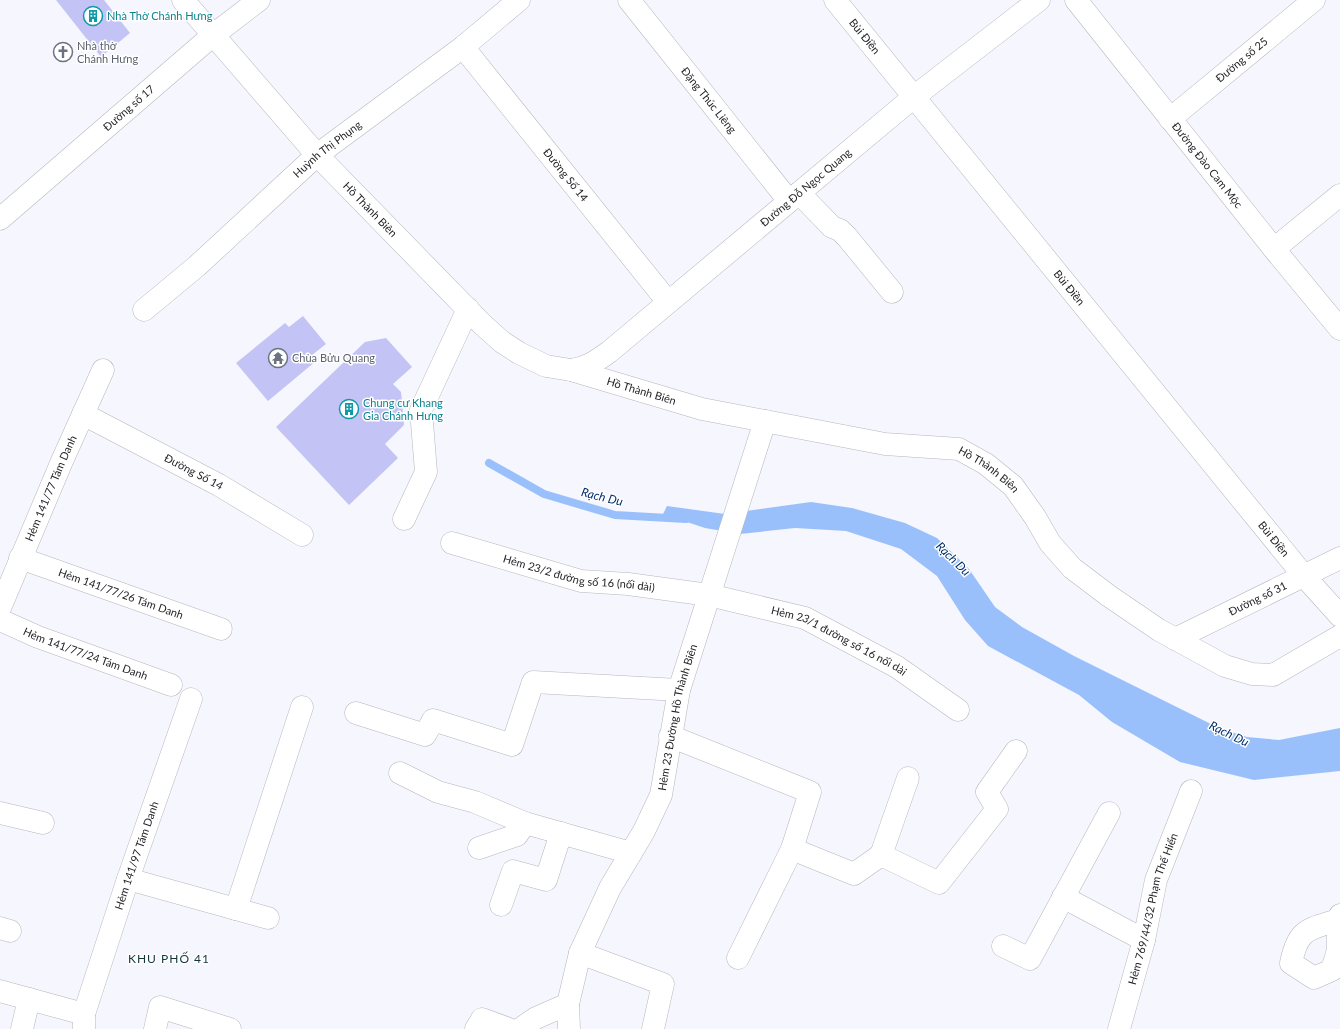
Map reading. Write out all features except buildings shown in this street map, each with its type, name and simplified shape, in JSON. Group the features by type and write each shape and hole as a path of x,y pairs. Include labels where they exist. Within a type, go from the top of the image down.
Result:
{"street":[{"name":"Hồ Thành Biên","path":"183,0 212,36 317,155 468,309 502,342 519,353 546,366 571,370 702,409 885,444 959,449 986,464 1013,486 1035,517 1050,544 1072,568 1109,596 1176,639 1225,666 1252,674 1273,675 1340,636"},
{"name":"Đường số 17","path":"0,219 212,36 259,0"},
{"name":"Huỳnh Thị Phụng","path":"144,310 196,266 317,155 463,47 519,0"},
{"name":"Đặng Thúc Liêng","path":"629,0 794,197 832,227 840,230 892,292"},
{"name":"Bùi Điền","path":"835,0 915,96 1304,576 1340,616"},
{"name":"Đường Đỗ Ngọc Quang","path":"571,370 582,369 593,364 915,96 1039,0"},
{"name":"Đường Đào Cam Mộc","path":"1076,0 1274,249 1340,329"},
{"name":"Đường số 25","path":"1170,119 1314,0"},
{"name":"Đường Số 14","path":"463,47 668,302"},
{"path":"1274,249 1340,195"},
{"path":"404,519 426,472 421,410 468,309"},
{"name":"Hẻm 141/77 Tám Danh","path":"0,608 82,414 103,370"},
{"name":"Đường Số 14","path":"82,414 219,485 302,535"},
{"name":"Hẻm 23 Đường Hồ Thành Biên","path":"569,1029 568,1004 580,953 610,888 631,853 661,795 679,690 725,542 765,421"},
{"name":"Hẻm 23/2 đường số 16 (nối dài)","path":"452,543 581,581 628,584 709,595"},
{"name":"Hẻm 141/77/26 Tám Danh","path":"20,558 221,629"},
{"name":"Đường số 31","path":"1176,639 1340,558"},
{"name":"Hẻm 23/1 đường số 16 nối dài","path":"709,595 805,618 897,667 958,710"},
{"name":"Hẻm 141/77/24 Tám Danh","path":"0,620 38,637 171,685"},
{"path":"356,713 425,735 433,720 512,746 533,682 679,690"},
{"name":"Hẻm 141/97 Tám Danh","path":"84,1022 128,880 191,698"},
{"path":"236,909 302,707"},
{"path":"670,736 810,792 792,849 738,958"},
{"path":"881,855 940,883 997,809 988,792 1016,751"},
{"path":"400,773 438,792 475,802 525,823 631,853"},
{"path":"792,849 854,874 881,855 908,778"},
{"name":"Hẻm 769/44/32 Phạm Thế Hiển","path":"1120,1029 1144,940 1156,880 1191,791"},
{"path":"0,813 43,823"},
{"path":"1003,946 1030,959 1109,814"},
{"path":"480,848 517,835 525,823"},
{"path":"501,905 513,871 546,880 561,833"},
{"path":"128,880 268,918"},
{"path":"1064,897 1144,940"},
{"path":"580,953 663,984 653,1029"},
{"path":"0,991 29,999 84,1022"},
{"path":"22,1029 29,999"},
{"path":"520,1029 536,1018 568,1004"},
{"path":"154,1029 160,1007 230,1029"},
{"path":"476,1029 482,1019 509,1029"}],"water":[{"path":"811,502 852,508 905,523 937,538 969,569 995,607 1022,627 1074,656 1219,728 1247,737 1279,740 1340,728 1340,771 1254,780 1180,762 1112,722 1079,695 988,646 965,620 937,576 901,549 846,531 795,528 740,534 705,528 663,514 667,506 725,514"}],"waterway":[{"name":"Rạch Du","path":"489,463 544,494 615,515 686,519"}],"place":[{"name":"Nhà Thờ Chánh Hưng","path":"93,16"},
{"name":"Nhà thờ Chánh Hưng","path":"63,52"},
{"name":"Chùa Bửu Quang","path":"278,358"},
{"name":"Chung cư Khang Gia Chánh Hưng","path":"349,409"}],"district":[{"name":"KHU PHỐ 41","path":"169,959"}]}
